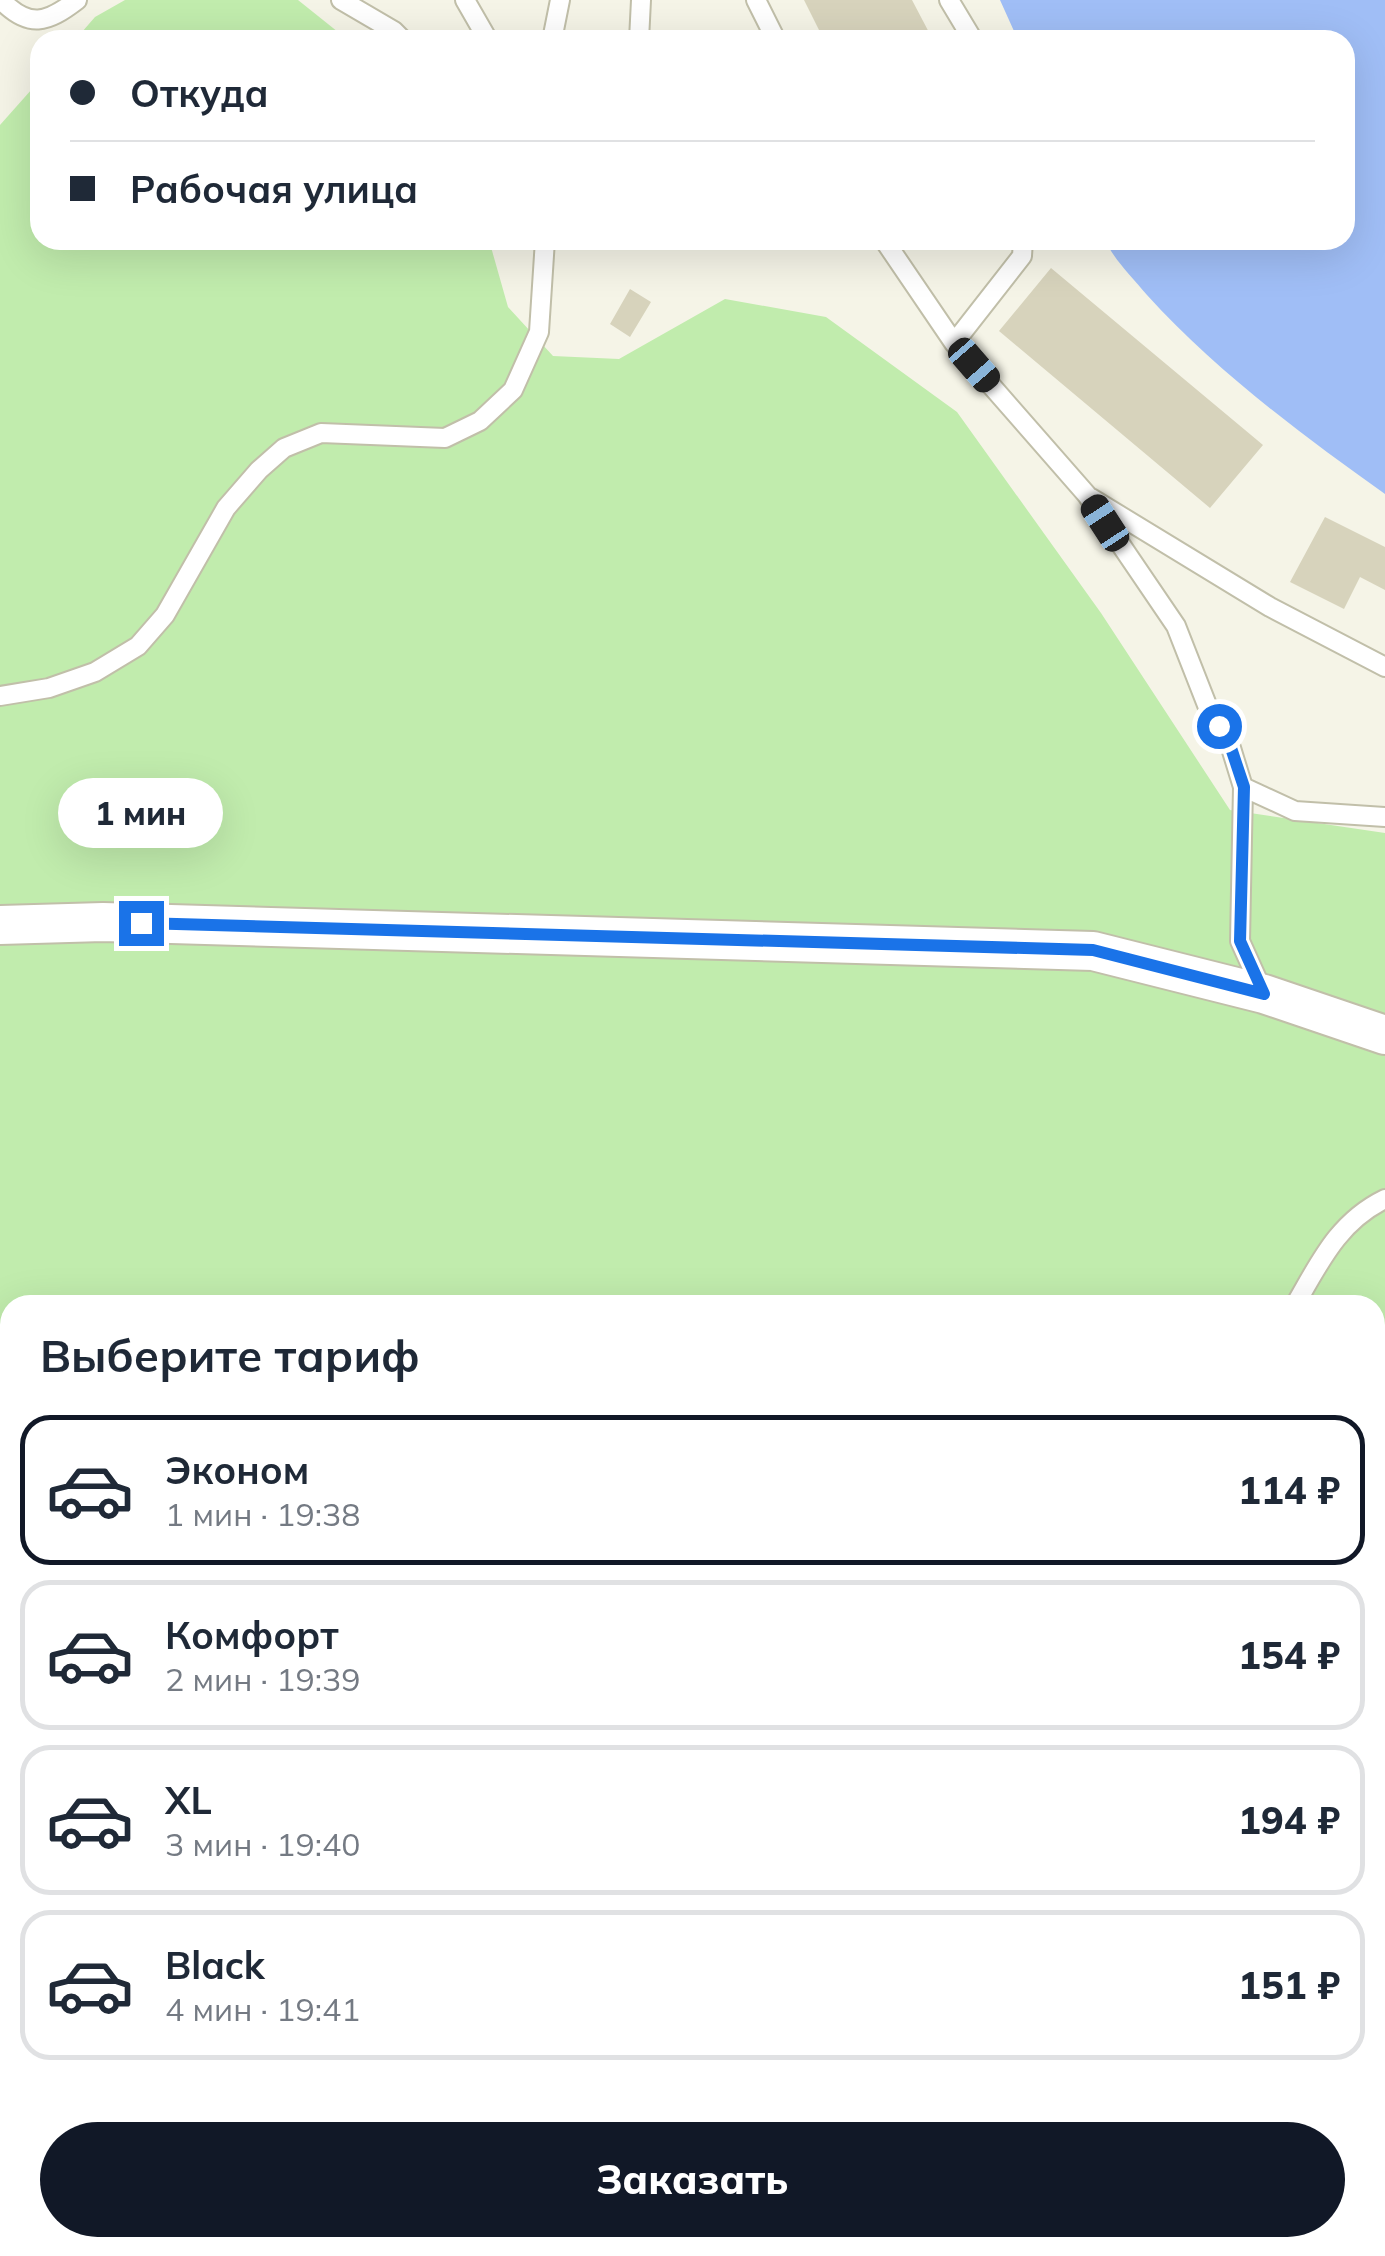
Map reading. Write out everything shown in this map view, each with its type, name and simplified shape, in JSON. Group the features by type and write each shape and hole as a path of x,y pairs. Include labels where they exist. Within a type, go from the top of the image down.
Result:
{"street":[{"path":"0,925 102,922 1093,950 1264,994 1385,1035"}],"lane":[{"path":"1,0 15,14 30,20 53,17 76,0"},
{"path":"341,0 392,30"},
{"path":"465,0 482,30"},
{"path":"554,30 560,0"},
{"path":"640,30 641,0"},
{"path":"756,0 771,30"},
{"path":"950,0 967,30"},
{"path":"0,696 50,688 95,672 138,646 165,614 226,508 284,448 321,433 446,438 480,421 513,390 539,332 544,250"},
{"path":"891,250 954,342 1087,495 1176,626 1207,705 1231,748 1244,787 1240,941 1264,994"},
{"path":"954,342 1022,256 1022,250"},
{"path":"1087,495 1270,607 1385,667"},
{"path":"1244,787 1295,811 1385,817"},
{"path":"1301,1295 1332,1242 1360,1212 1385,1200"}],"green space":[{"path":"125,0 298,0 336,30 84,30 95,17"},
{"path":"30,91 30,250 492,250 508,307 553,356 619,359 725,299 826,317 957,412 1101,613 1230,810 1385,833 1385,1295 0,1295 0,125"}],"water":[{"path":"1000,0 1385,0 1385,494 1231,376 1147,295 1111,250 1355,250 1355,30 1014,30"}],"building":[{"path":"804,0 912,0 928,30 819,30"},
{"path":"1051,268 1263,445 1210,508 999,331"},
{"path":"630,289 651,302 630,337 610,324"},
{"path":"1325,517 1385,547 1385,590 1360,577 1344,609 1290,582"}],"route":[{"path":"141,923 1093,950 1264,994 1240,941 1244,787 1219,726"}]}
